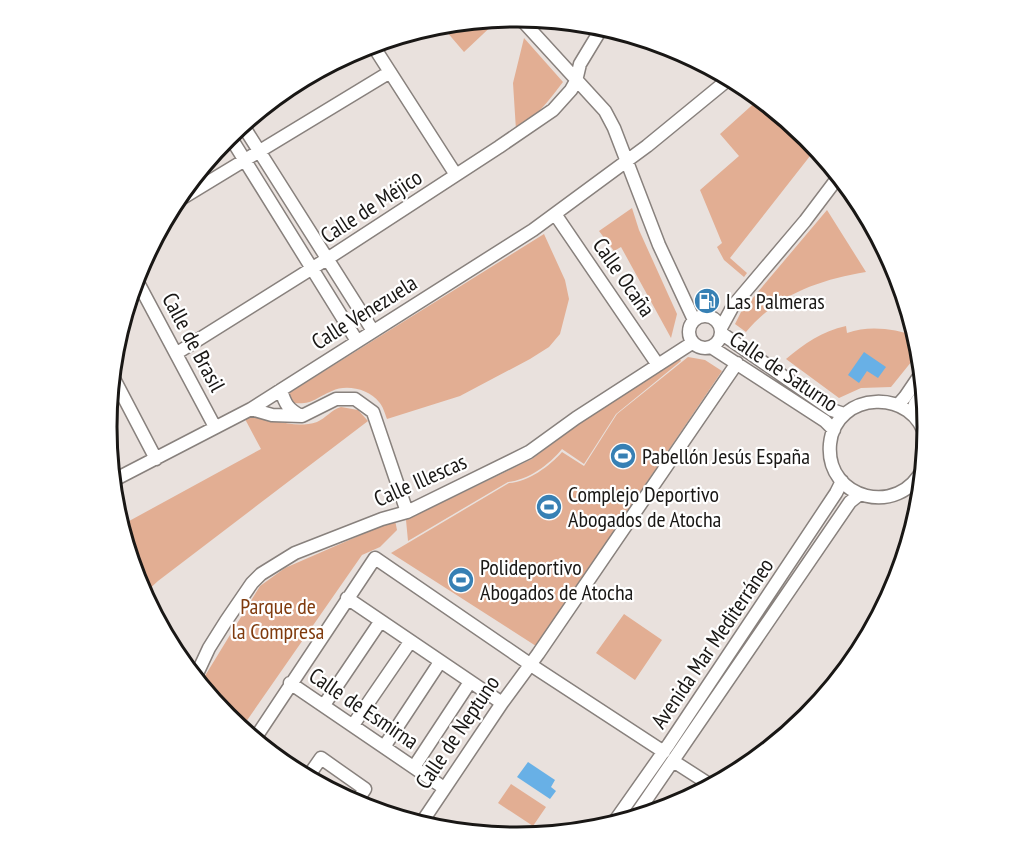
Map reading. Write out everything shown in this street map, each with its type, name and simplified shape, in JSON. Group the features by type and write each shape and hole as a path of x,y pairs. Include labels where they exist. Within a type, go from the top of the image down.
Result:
{"street":[{"path":"528,27 605,111 627,160 659,244 694,320"},
{"name":"Calle de Méjico","path":"177,353 327,259 553,110 571,90 580,64 597,36"},
{"path":"377,52 456,175"},
{"path":"195,190 390,72"},
{"name":"Calle Venezuela","path":"120,477 251,409 533,230 710,97 723,85"},
{"path":"247,132 373,331"},
{"path":"234,144 357,341"},
{"path":"721,330 718,322 711,317 702,316 694,320 688,331 692,343 703,348 711,347 719,341 721,330 733,306 805,221 834,183"},
{"name":"Calle Ocaña","path":"555,214 658,365"},
{"name":"Calle de Brasil","path":"141,289 215,427"},
{"path":"711,317 733,306"},
{"name":"Calle de Saturno","path":"721,330 832,410 844,414"},
{"name":"Calle Illescas","path":"199,670 226,621 252,582 261,574 304,550 382,519 407,512 529,452 576,418 692,343"},
{"name":"Calle de Saturno","path":"711,347 825,421 834,430"},
{"name":"Calle de Neptuno","path":"426,816 737,363"},
{"path":"898,405 915,382"},
{"path":"119,388 156,459"},
{"path":"281,390 284,402 290,410 302,416"},
{"path":"251,409 272,415 302,416 336,399 356,399 373,412 407,512"},
{"path":"913,484 893,496 871,497 860,494 842,481 834,470 830,456 830,443 834,430 844,414 870,401 884,401 898,405 912,413 917,419"},
{"path":"912,413 916,403"},
{"name":"Avenida Mar Mediterráneo","path":"639,808 669,756 842,481"},
{"name":"Avenida Mar Mediterráneo","path":"622,813 669,756 850,502 860,494"},
{"path":"259,733 375,558 530,665 704,780"},
{"path":"347,598 502,703"},
{"path":"324,705 380,622"},
{"path":"353,725 410,642"},
{"path":"384,747 440,662"},
{"path":"414,767 470,682"},
{"name":"Calle de Esmirna","path":"290,683 444,788"},
{"path":"312,770 321,758 365,789 361,795"}],"green space":[{"path":"489,28 464,52 448,33"},
{"path":"524,38 563,82 536,114 516,130 513,83"},
{"path":"753,104 781,126 811,155 730,258 747,273 744,277 724,260 717,247 722,243 700,190 739,156 720,134"},
{"path":"632,208 639,230 677,314 671,338 621,247 614,251 599,231"},
{"path":"827,210 866,272 816,284 786,298 758,319 746,332 735,324 741,312"},
{"path":"544,234 565,280 569,299 560,334 549,347 460,396 387,419 382,406 375,398 357,389 338,389 310,402 293,403 289,393"},
{"path":"846,326 847,333 864,329 905,333 911,362 891,387 861,388 839,398 786,359 829,331"},
{"path":"679,357 681,361 616,414 584,464 562,449 538,471 516,481 508,482 408,541 406,520 532,459 585,419"},
{"name":"Complejo Deportivo Abogados de Atocha","path":"688,357 705,360 722,371 536,646 391,553 509,483 524,480 538,472 562,452 584,466 617,414"},
{"path":"341,407 358,410 368,421 151,588 138,556 129,521 261,449 245,419 250,414 300,425 317,422"},
{"name":"Parque de la Compresa","path":"395,520 397,530 380,547 362,555 246,722 205,677 260,586 285,568"},
{"path":"624,614 662,640 635,680 596,653"},
{"path":"511,784 546,807 533,826 498,803"}],"water":[{"path":"864,352 886,367 878,378 867,371 859,383 848,375"},
{"path":"528,762 555,780 551,787 556,791 550,799 517,777"}],"place":[{"name":"Las Palmeras","path":"707,301"},
{"name":"Pabellón Jesús España","path":"623,456"},
{"name":"Complejo Deportivo Abogados de Atocha","path":"549,507"},
{"name":"Polideportivo Abogados de Atocha","path":"461,580"}]}
